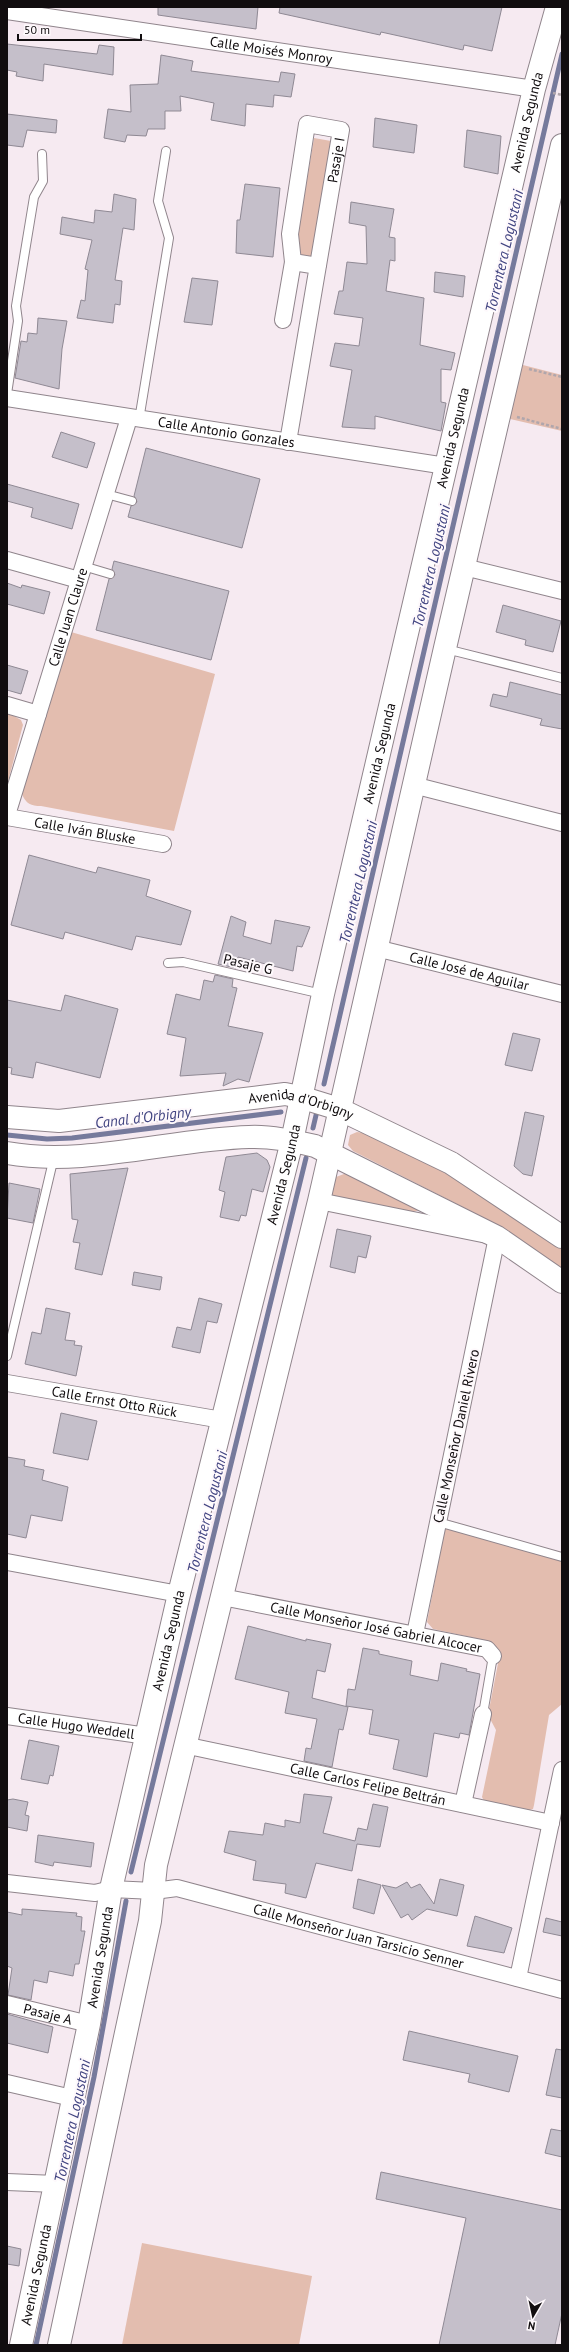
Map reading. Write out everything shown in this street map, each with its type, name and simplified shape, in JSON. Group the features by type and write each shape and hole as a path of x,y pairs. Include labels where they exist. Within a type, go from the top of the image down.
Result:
{"main road":[{"name":"Avenida Segunda","path":"21,2345 56,2184 88,2024 111,1889 179,1594 292,1141 322,994 534,89 557,7"},
{"path":"59,2345 129,2020 154,1891 156,1865 184,1745 222,1597 319,1201 444,648 511,365 555,209 562,145"},
{"name":"Avenida d'Orbigny","path":"7,1116 59,1121 285,1094 300,1096 339,1108 451,1163 562,1237"},
{"path":"7,1153 54,1156 117,1152 248,1137 292,1141 329,1152 497,1237 562,1282"}],"street":[{"name":"Calle Moisés Monroy","path":"7,11 534,89"},
{"name":"Pasaje I","path":"283,320 294,262 290,234 307,124 341,130 288,442"},
{"path":"294,262 318,266"},
{"name":"Calle Antonio Gonzales","path":"7,398 134,419 446,466"},
{"name":"Calle Juan Claure","path":"7,816 106,494 134,419"},
{"path":"7,560 81,573"},
{"path":"464,566 562,591"},
{"path":"7,705 38,714"},
{"path":"413,785 562,823"},
{"name":"Calle Iván Bluske","path":"7,816 163,844"},
{"name":"Calle José de Aguilar","path":"376,948 562,994"},
{"path":"319,1201 497,1237"},
{"name":"Calle Monseñor Daniel Rivero","path":"415,1634 497,1237"},
{"name":"Calle Ernst Otto Rück","path":"7,1383 222,1420"},
{"path":"7,1562 179,1594"},
{"name":"Calle Monseñor José Gabriel Alcocer","path":"222,1597 487,1649 493,1656"},
{"path":"463,1804 483,1714"},
{"name":"Calle Hugo Weddell","path":"7,1716 147,1736"},
{"name":"Calle Carlos Felipe Beltrán","path":"184,1745 551,1823"},
{"path":"518,1978 562,1770"},
{"name":"Calle Monseñor Juan Tarsicio Senner","path":"7,1883 95,1893 111,1889 154,1891 177,1888 562,1990"},
{"name":"Pasaje A","path":"7,2004 88,2024"},
{"path":"7,2082 72,2098"},
{"path":"7,2182 56,2184"}],"lane":[{"path":"134,419 170,238 158,201 166,151"},
{"path":"7,394 18,321 16,306 34,198 44,181 42,154"},
{"path":"106,494 132,501"},
{"path":"81,573 110,574"},
{"path":"444,648 562,678"},
{"name":"Pasaje G","path":"168,963 182,962 322,994"},
{"path":"7,1356 54,1156"},
{"path":"438,1522 562,1556"},
{"name":"Calle Monseñor José Gabriel Alcocer","path":"483,1714 493,1656"}],"path":[{"path":"511,365 562,377"},
{"path":"500,413 562,429"}],"shaded area":[{"path":"314,138 331,141 312,257 299,255 297,240"},
{"path":"519,364 562,375 562,431 506,418"},
{"path":"71,632 215,674 174,831 41,806 34,806 27,802 22,794"},
{"path":"7,712 21,720 23,725 7,785"},
{"path":"357,1132 370,1134 444,1169 562,1249 562,1269 498,1225 353,1151 348,1145 350,1135"},
{"path":"344,1174 353,1175 420,1210 413,1212 331,1196 336,1177"},
{"path":"445,1528 562,1561 562,1704 549,1715 533,1809 526,1811 484,1801 482,1797 496,1730 488,1715 500,1653 489,1641 433,1629 427,1622"},
{"path":"142,2243 312,2276 299,2345 122,2345"}],"building":[{"path":"158,7 258,7 256,29 158,15"},
{"path":"280,7 502,7 492,51 464,45 463,50 381,32 380,35 279,13"},
{"path":"7,44 97,54 99,45 114,47 113,75 44,64 43,81 16,76 17,72 7,70"},
{"path":"161,55 193,61 191,71 279,82 281,72 295,74 291,97 274,95 273,107 246,104 245,126 211,120 214,103 180,96 181,111 165,111 165,129 148,129 146,136 127,135 125,142 104,138 108,109 131,112 130,85 158,84"},
{"path":"7,114 57,120 56,133 27,130 23,147 7,145"},
{"path":"375,118 417,125 414,153 373,147"},
{"path":"467,130 501,136 498,174 464,167"},
{"path":"245,184 280,188 273,257 236,253 237,220 240,220"},
{"path":"114,194 136,199 134,230 123,228 115,280 122,281 120,305 115,304 113,323 77,318 81,300 85,301 88,270 85,269 92,240 60,234 62,217 94,223 95,210 112,212"},
{"path":"351,202 394,209 389,237 395,238 395,261 390,260 386,291 424,298 420,345 455,353 451,370 441,369 441,402 446,403 441,431 375,416 375,429 342,427 352,370 330,366 335,343 359,346 363,318 334,314 339,291 343,291 347,262 367,264 366,226 349,223"},
{"path":"435,272 465,276 463,297 434,292"},
{"path":"192,278 218,281 212,325 184,322"},
{"path":"38,318 67,321 62,349 59,389 15,378 21,341 27,342 28,333 37,334"},
{"path":"61,432 95,443 87,468 52,457"},
{"path":"146,448 260,479 242,548 128,517 131,506 137,502 134,496"},
{"path":"7,484 79,504 72,529 31,517 33,508 7,501"},
{"path":"114,561 229,591 211,660 96,630 109,579 115,575 112,569"},
{"path":"7,583 21,588 22,585 50,592 44,614 7,604"},
{"path":"503,605 561,621 553,652 525,645 526,640 496,632"},
{"path":"7,665 28,671 21,694 7,690"},
{"path":"510,682 562,695 562,729 540,725 542,719 490,706 493,694 507,697"},
{"path":"29,855 96,873 98,867 150,880 146,896 191,911 181,945 136,936 132,950 65,932 63,939 11,925"},
{"path":"231,916 246,922 243,936 271,944 275,920 310,927 302,947 297,946 293,971 238,957 236,968 218,964"},
{"path":"215,975 233,979 232,987 237,988 228,1026 263,1033 249,1082 238,1079 223,1086 226,1073 180,1076 186,1038 167,1034 176,994 200,1000 204,980 213,982"},
{"path":"65,995 118,1009 100,1078 36,1062 33,1078 11,1074 12,1068 7,1067 7,1000 61,1011"},
{"path":"513,1033 540,1039 532,1071 505,1065"},
{"path":"525,1112 544,1116 532,1176 523,1174 514,1166"},
{"path":"257,1153 267,1160 270,1167 263,1192 252,1189 246,1216 241,1215 239,1221 220,1217 225,1192 219,1190 226,1157"},
{"path":"128,1168 102,1275 75,1269 80,1243 73,1242 78,1220 72,1219 70,1174"},
{"path":"9,1183 40,1189 33,1223 7,1218"},
{"path":"337,1229 371,1236 366,1258 358,1256 355,1273 330,1267"},
{"path":"134,1272 162,1277 160,1290 132,1285"},
{"path":"199,1298 222,1304 217,1323 207,1321 200,1353 172,1347 177,1327 191,1330"},
{"path":"46,1308 70,1313 65,1340 75,1341 74,1345 82,1346 76,1376 25,1364 32,1332 41,1334"},
{"path":"61,1413 97,1421 88,1460 53,1453"},
{"path":"7,1457 25,1460 24,1466 44,1470 42,1480 68,1487 62,1521 31,1515 26,1538 7,1534"},
{"path":"248,1626 306,1641 306,1639 331,1644 325,1672 317,1670 312,1698 348,1707 343,1730 339,1729 332,1767 304,1761 306,1748 311,1749 317,1719 285,1713 289,1692 235,1679"},
{"path":"363,1648 379,1651 379,1654 412,1661 410,1675 438,1681 441,1663 467,1669 466,1671 480,1674 469,1735 460,1733 459,1738 434,1733 427,1777 393,1769 399,1740 369,1734 373,1710 346,1706 348,1689 355,1690"},
{"path":"29,1740 59,1746 53,1776 50,1775 48,1784 21,1779"},
{"path":"304,1794 332,1797 323,1833 355,1841 358,1828 367,1830 373,1804 388,1807 380,1847 357,1844 352,1871 316,1863 306,1898 285,1893 286,1884 253,1880 256,1861 224,1852 229,1831 263,1835 265,1823 285,1827 285,1820 300,1823"},
{"path":"13,1799 28,1802 25,1815 29,1816 27,1831 7,1827 7,1800"},
{"path":"38,1835 94,1843 91,1867 54,1862 53,1866 35,1862"},
{"path":"358,1879 381,1885 374,1914 353,1908"},
{"path":"440,1879 464,1885 457,1916 427,1909 412,1920 408,1914 401,1918 382,1885 396,1888 407,1882 411,1888 420,1884 434,1904"},
{"path":"22,1909 77,1913 76,1916 82,1917 81,1931 85,1931 79,1964 75,1964 73,1976 49,1971 47,1983 34,1980 31,2000 8,1995 12,1968 7,1966 7,1912 22,1915"},
{"path":"475,1916 512,1928 504,1953 467,1946"},
{"path":"546,1918 562,1922 562,1936 543,1932"},
{"path":"7,2014 53,2027 48,2053 7,2043"},
{"path":"409,2031 518,2056 509,2092 468,2082 470,2074 403,2060"},
{"path":"556,2049 562,2050 562,2098 546,2095"},
{"path":"551,2129 562,2131 562,2157 545,2153"},
{"path":"381,2172 562,2210 562,2313 555,2345 439,2345 466,2218 376,2199"},
{"path":"7,2246 21,2249 19,2266 7,2264"}],"waterway":[{"name":"Torrentera Logustani","path":"324,1084 562,54"},
{"name":"Torrentera Logustani","path":"313,1128 317,1111"},
{"name":"Canal d'Orbigny","path":"7,1135 47,1139 72,1138 281,1112"},
{"name":"Torrentera Logustani","path":"131,1872 306,1158"},
{"name":"Torrentera Logustani","path":"36,2345 94,2077 126,1901"}]}
